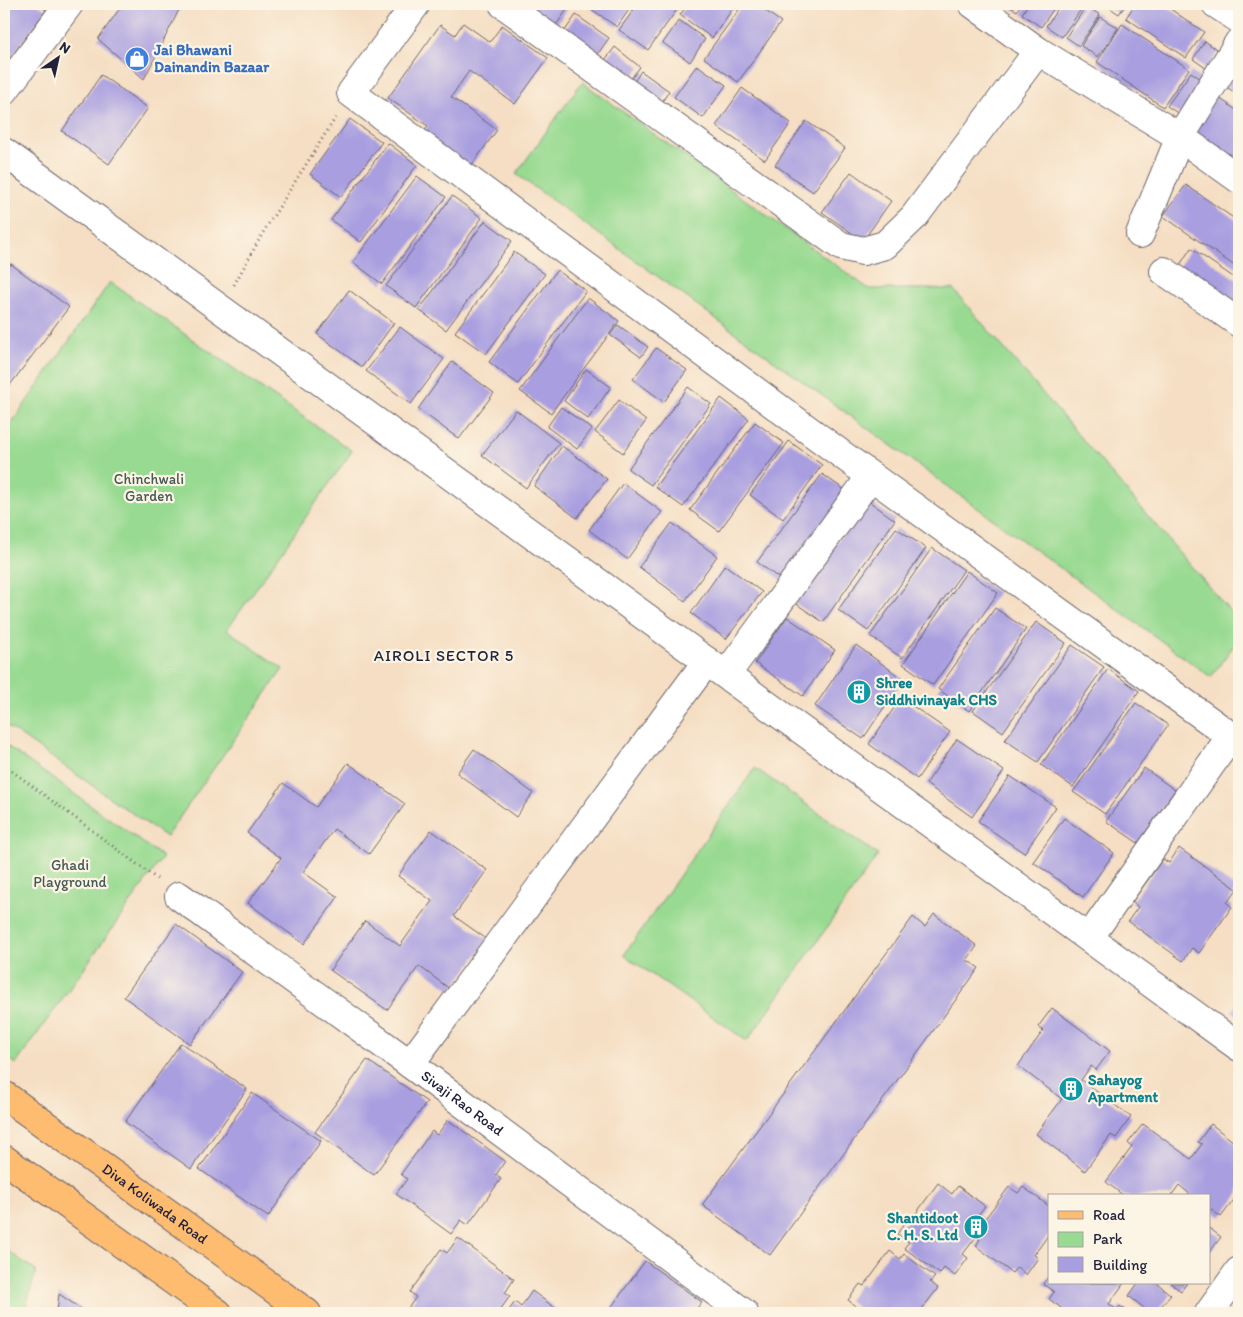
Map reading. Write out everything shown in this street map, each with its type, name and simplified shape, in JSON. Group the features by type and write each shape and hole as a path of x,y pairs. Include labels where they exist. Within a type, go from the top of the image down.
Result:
{"main road":[{"name":"Diva Koliwada Road","path":"4,1095 306,1313"},
{"path":"4,1159 218,1313"}],"street":[{"path":"4,91 69,4"},
{"path":"416,4 350,93 870,476 1235,739 1089,938"},
{"path":"503,4 841,246 863,251 886,244 914,217 1038,51"},
{"path":"973,4 1038,51 1180,137 1239,179"},
{"path":"1216,4 1239,19"},
{"path":"1140,234 1180,137 1239,42"},
{"path":"4,152 1239,1047"},
{"path":"1164,271 1239,323"},
{"path":"410,1064 717,668 870,476"},
{"name":"Sivaji Rao Road","path":"180,896 410,1064 744,1313"},
{"path":"1209,1313 1239,1271"}],"path":[{"path":"220,309 264,230 350,93"},
{"path":"4,764 180,896"}],"green space":[{"path":"582,82 869,289 953,289 1239,622 1239,638 1211,677 516,174"},
{"name":"Chinchwali Garden","path":"110,282 352,451 227,630 283,669 166,837 4,724 4,434"},
{"name":"Ghadi Playground","path":"4,744 163,857 16,1064 4,1056"},
{"path":"755,768 878,855 747,1041 624,955"},
{"path":"4,1248 36,1271 24,1313 4,1313"}],"building":[{"path":"4,4 37,4 46,10 9,60 4,56"},
{"name":"Jai Bhawani Dainandin Bazaar","path":"123,4 182,4 144,79 98,39"},
{"path":"531,4 571,4 554,28 527,9"},
{"path":"584,4 633,4 617,27"},
{"path":"638,4 681,4 648,50 619,30"},
{"path":"688,4 736,4 712,38 680,15"},
{"path":"743,4 756,4 781,22 738,82 704,58"},
{"path":"1006,4 1021,4 1017,11"},
{"path":"1028,4 1057,4 1041,27 1022,14"},
{"path":"1061,4 1077,4 1082,8 1062,37 1046,26"},
{"path":"1104,4 1126,4 1119,14"},
{"path":"1135,4 1163,4 1204,32 1186,58 1126,18"},
{"path":"1086,6 1100,15 1079,46 1066,37"},
{"path":"576,15 609,38 595,58 562,35"},
{"path":"1100,17 1118,28 1098,57 1081,46"},
{"path":"679,20 705,39 690,62 663,43"},
{"path":"463,23 490,42 502,25 548,58 515,104 469,71 451,97 497,130 466,173 418,140 428,126 388,98 440,25 455,35"},
{"path":"1122,24 1189,69 1163,107 1097,62"},
{"path":"1205,41 1219,51 1207,69 1193,59"},
{"path":"615,47 640,67 630,80 605,60"},
{"path":"1239,62 1239,96 1224,85"},
{"path":"697,65 726,85 703,118 674,97"},
{"path":"641,71 669,91 662,102 634,82"},
{"path":"1191,72 1205,82 1182,116 1167,106"},
{"path":"101,75 148,108 109,164 62,131"},
{"path":"742,88 791,123 765,160 716,126"},
{"path":"1215,95 1239,112 1239,162 1191,130"},
{"path":"350,119 382,142 341,197 310,174"},
{"path":"806,121 845,148 813,192 775,165"},
{"path":"388,143 417,165 361,242 331,220"},
{"path":"851,172 891,201 863,241 822,212"},
{"path":"417,176 446,197 382,284 353,262"},
{"path":"1186,185 1239,222 1239,269 1163,216"},
{"path":"452,196 482,218 416,308 386,286"},
{"path":"485,221 512,241 446,330 419,310"},
{"path":"1191,248 1239,281 1239,315 1176,271"},
{"path":"514,252 545,274 486,354 455,332"},
{"path":"11,264 69,307 4,393 4,273"},
{"path":"557,270 586,291 518,384 489,362"},
{"path":"349,290 394,323 362,367 317,334"},
{"path":"588,298 619,321 551,413 520,391"},
{"path":"618,325 648,347 641,357 610,335"},
{"path":"400,327 444,359 411,404 366,371"},
{"path":"656,348 687,370 664,402 633,379"},
{"path":"452,362 494,393 459,439 418,409"},
{"path":"586,369 611,387 588,419 564,401"},
{"path":"688,387 711,404 651,485 628,469"},
{"path":"721,398 749,419 683,507 655,487"},
{"path":"619,400 646,421 623,453 595,432"},
{"path":"561,407 592,429 577,449 547,427"},
{"path":"516,410 559,443 526,488 482,455"},
{"path":"755,422 784,443 719,531 690,510"},
{"path":"789,441 822,465 783,519 750,495"},
{"path":"562,446 607,479 577,518 534,486"},
{"path":"822,474 849,493 784,582 757,562"},
{"path":"623,483 662,512 627,559 589,530"},
{"path":"867,500 895,520 823,622 795,603"},
{"path":"672,523 717,556 685,601 639,567"},
{"path":"896,528 926,548 868,631 838,610"},
{"path":"932,548 964,570 902,658 870,636"},
{"path":"725,565 762,592 726,639 691,613"},
{"path":"967,571 998,593 933,685 903,664"},
{"path":"995,608 1026,629 969,711 938,689"},
{"path":"787,617 835,650 803,696 755,663"},
{"path":"1036,622 1066,643 1003,732 973,711"},
{"name":"Shree Siddhivinayak CHS","path":"856,645 903,679 863,739 815,706"},
{"path":"1072,645 1104,667 1038,762 1005,740"},
{"path":"1108,669 1139,691 1073,787 1041,765"},
{"path":"901,698 950,732 917,779 869,744"},
{"path":"1136,703 1168,725 1105,814 1073,792"},
{"path":"957,739 1004,771 972,817 926,784"},
{"path":"474,749 533,793 516,817 457,773"},
{"path":"348,763 405,804 369,854 334,829 303,872 338,897 304,944 248,903 281,858 247,833 283,783 316,807"},
{"path":"1144,768 1175,790 1138,843 1106,821"},
{"path":"1010,776 1056,807 1024,853 978,821"},
{"path":"1064,818 1114,853 1083,897 1033,862"},
{"path":"431,830 487,870 454,916 488,940 451,990 419,966 387,1010 330,970 365,921 400,946 432,901 398,876"},
{"path":"1179,848 1237,889 1227,903 1232,907 1199,953 1192,948 1183,961 1128,921 1138,907 1132,902 1163,859 1169,863"},
{"path":"934,914 977,946 967,960 979,968 770,1255 702,1205 913,917 925,927"},
{"path":"176,924 242,972 190,1044 124,997"},
{"path":"1239,1001 1239,1017 1232,1011"},
{"name":"Sahayog Apartment","path":"1052,1008 1110,1051 1096,1070 1091,1066 1081,1080 1131,1117 1116,1138 1111,1135 1085,1171 1036,1134 1062,1099 1018,1066 1043,1031 1038,1027"},
{"path":"181,1043 247,1089 191,1169 125,1122"},
{"path":"367,1060 427,1102 374,1175 315,1132"},
{"path":"252,1093 321,1141 268,1217 199,1169"},
{"path":"448,1120 505,1161 496,1175 501,1179 468,1225 461,1220 451,1234 396,1194 407,1179 401,1174 432,1131 437,1135"},
{"name":"Sahayog Apartment","path":"1143,1124 1191,1159 1202,1144 1198,1142 1211,1124 1239,1146 1239,1193 1221,1217 1210,1209 1210,1194 1190,1194 1179,1185 1172,1194 1121,1194 1106,1182 1132,1147 1128,1143"},
{"name":"Shantidoot C. H. S. Ltd","path":"938,1183 952,1194 958,1186 985,1206 978,1215 984,1220 1009,1187 1018,1193 1023,1187 1048,1205 1048,1235 1034,1255 1038,1258 1026,1275 1017,1267 1012,1273 976,1246 980,1239 976,1237 963,1254 968,1258 955,1276 944,1268 940,1274 904,1248 909,1242 897,1234 909,1217 912,1219"},
{"path":"1210,1229 1221,1237 1210,1252"},
{"path":"458,1238 514,1279 505,1293 510,1296 498,1313 409,1313 406,1311 416,1297 410,1292 441,1249 447,1253"},
{"name":"Shantidoot C. H. S. Ltd","path":"890,1251 900,1259 904,1254 935,1277 930,1282 938,1288 919,1313 855,1313 859,1309 848,1300 860,1284 864,1286"},
{"path":"645,1261 702,1302 693,1313 607,1313"},
{"path":"1048,1277 1048,1284 1123,1284 1109,1304 1117,1310 1120,1306 1130,1313 1068,1313 1049,1299 1054,1292 1043,1284"},
{"path":"1137,1284 1158,1284 1171,1295 1155,1313 1150,1313 1129,1296"},
{"path":"1171,1284 1186,1284 1181,1291"},
{"path":"532,1291 562,1313 507,1313 515,1302 521,1307"},
{"path":"59,1294 87,1313 57,1313"}],"place":[{"name":"Jai Bhawani Dainandin Bazaar","path":"137,59"},
{"name":"Shree Siddhivinayak CHS","path":"859,692"},
{"name":"Sahayog Apartment","path":"1071,1089"},
{"name":"Shantidoot C. H. S. Ltd","path":"976,1227"}],"district":[{"name":"AIROLI SECTOR 5","path":"444,655"}]}
